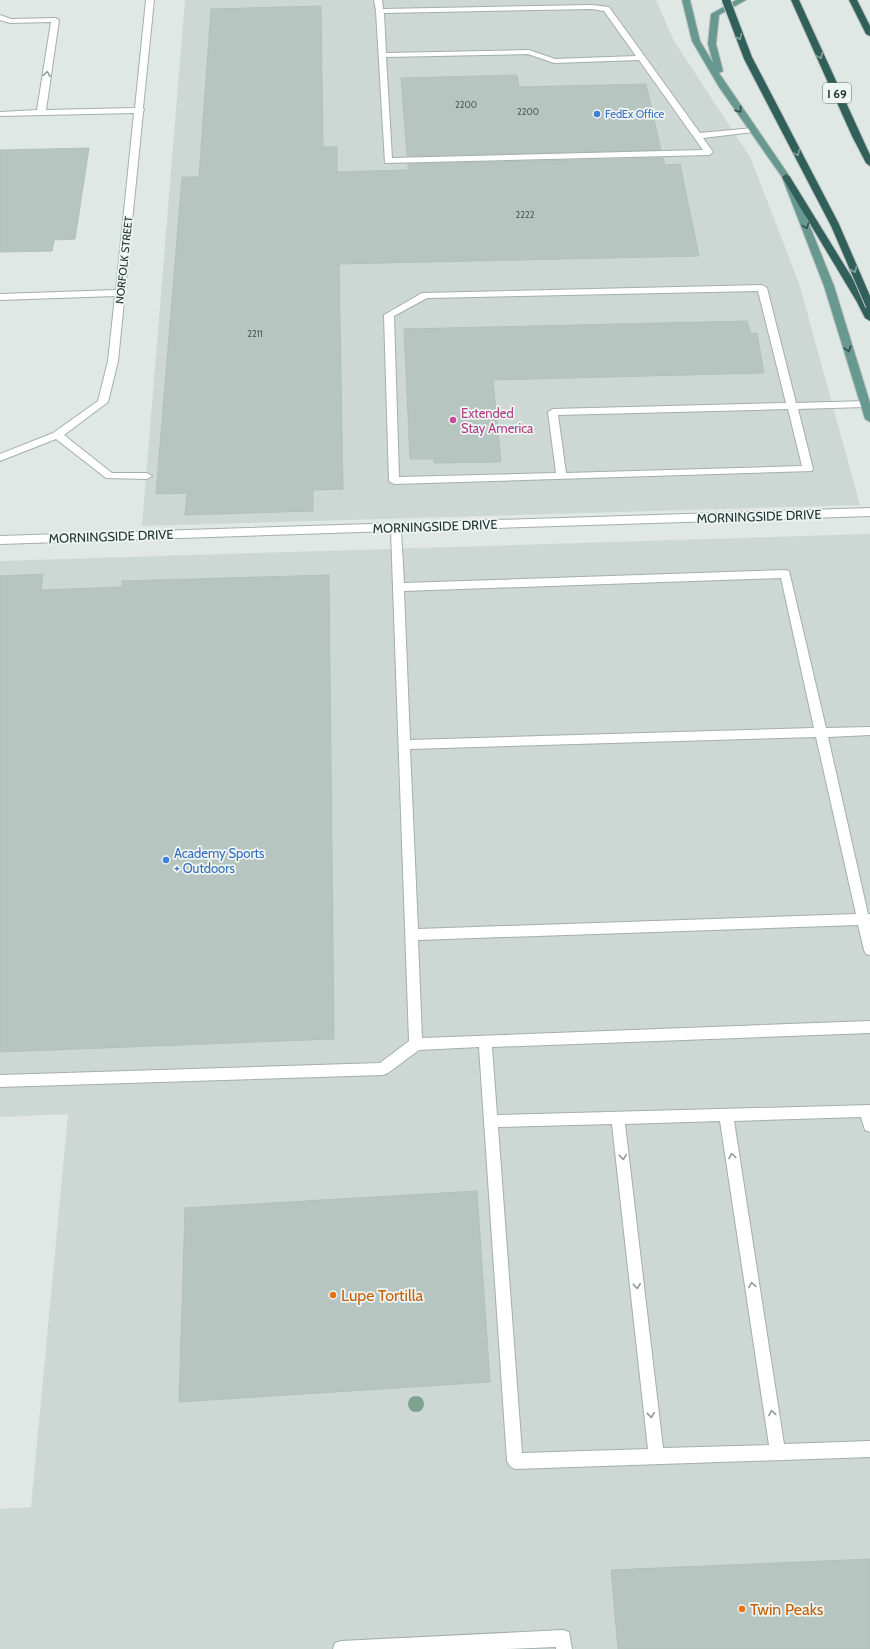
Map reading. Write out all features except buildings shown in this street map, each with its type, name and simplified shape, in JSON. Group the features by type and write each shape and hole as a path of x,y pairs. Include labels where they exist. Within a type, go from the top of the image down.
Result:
{"highway":[{"path":"726,0 734,25 757,76 835,225 870,306"},
{"name":"I 69","path":"795,0 856,136 870,163"},
{"path":"853,0 870,34"},
{"path":"786,177 862,302 870,318"}],"main road":[{"path":"686,0 696,41 723,87 786,177 829,286 870,419"},
{"path":"723,87 712,44 715,14 742,0"}],"street":[{"name":"NORFOLK STREET","path":"0,458 57,435 104,402 113,361 140,110 150,0"},
{"path":"378,0 380,11 388,161 709,152 606,10 592,7 380,11"},
{"path":"0,18 10,21 55,20 41,113"},
{"path":"382,55 529,52 554,61 641,58"},
{"path":"0,114 140,110"},
{"path":"697,136 753,130"},
{"path":"762,288 792,406 808,469 394,481 389,315 425,295 762,288"},
{"path":"0,297 120,293"},
{"path":"561,476 553,412 866,404"},
{"path":"57,435 110,476 147,476"},
{"name":"MORNINGSIDE DRIVE","path":"0,540 870,512"},
{"path":"396,527 416,1044"},
{"path":"398,587 785,574 821,733 867,919 870,950"},
{"path":"404,745 870,731"},
{"path":"411,935 867,919"},
{"path":"0,1081 383,1069 416,1044 870,1027"},
{"path":"484,1042 515,1461 870,1449"},
{"path":"491,1121 868,1111 870,1126"},
{"path":"726,1114 778,1452"},
{"path":"618,1118 656,1456"},
{"path":"341,1649 563,1638 564,1649"}],"shaded area":[{"path":"185,0 656,0 674,41 750,157 799,283 860,505 142,526"},
{"path":"870,534 870,1649 0,1649 0,1509 31,1507 68,1114 0,1117 0,561"}],"place":[{"name":"FedEx Office","path":"597,114"},
{"name":"Extended Stay America","path":"453,420"},
{"name":"Academy Sports + Outdoors","path":"166,860"},
{"name":"Lupe Tortilla","path":"333,1295"},
{"name":"Twin Peaks","path":"742,1609"}]}
